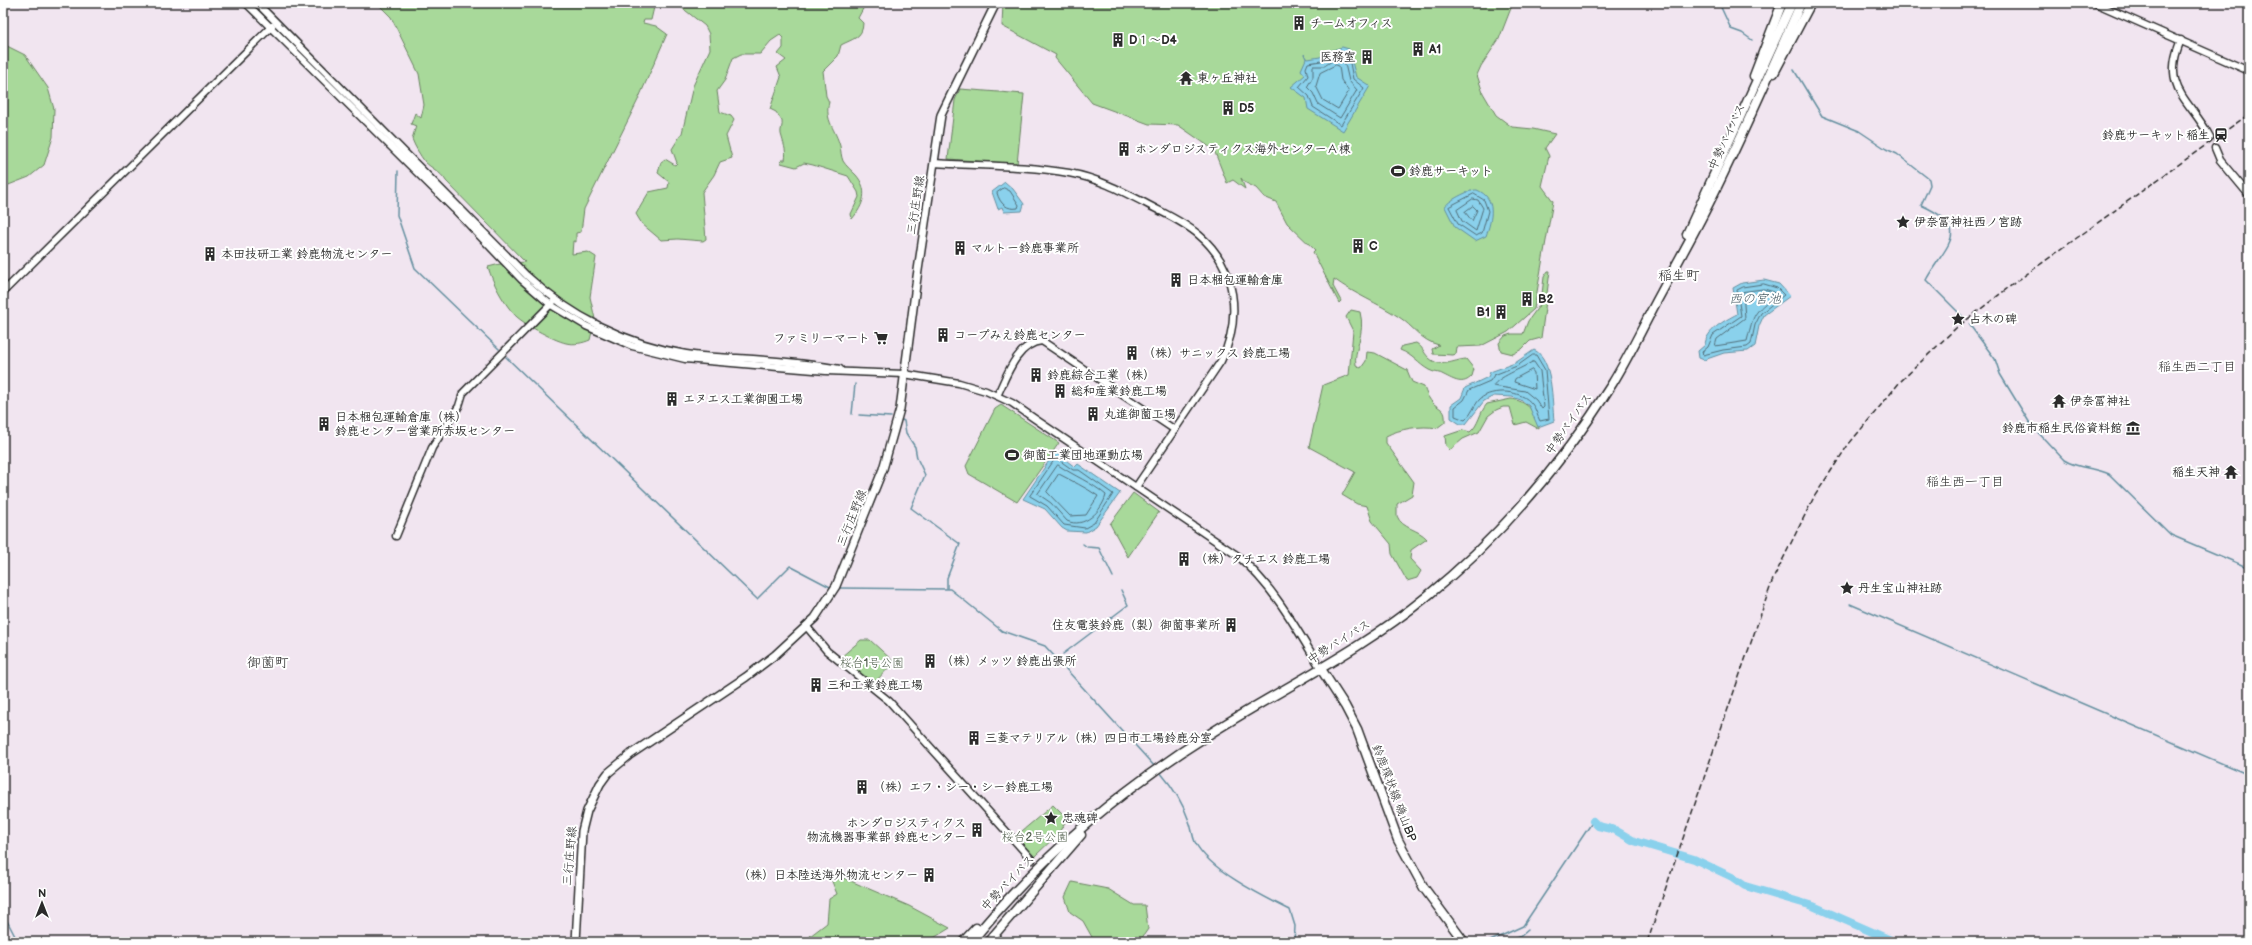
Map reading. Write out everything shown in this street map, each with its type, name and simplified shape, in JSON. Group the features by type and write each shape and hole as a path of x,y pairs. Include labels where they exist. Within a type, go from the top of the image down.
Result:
{"main road":[{"name":"三行庄野線","path":"576,942 582,831 587,811 600,784 608,773 631,754 746,677 806,627 822,610 834,589 883,470 900,409 943,108 996,3"},
{"path":"1723,157 1782,3"},
{"name":"中勢バイパス","path":"1657,300 1792,3"},
{"name":"中勢バイパス","path":"963,942 972,938 992,911 1017,890 1062,845 1148,775 1211,733 1321,669 1392,623 1459,570 1514,514 1563,454 1612,385 1708,206 1801,3"},
{"path":"1756,104 1811,3"},
{"name":"鈴鹿環状線 磯山BP","path":"1321,669 1345,706 1357,729 1398,840 1424,888 1464,942"},
{"path":"988,942 1071,845 1114,802"}],"street":[{"path":"246,3 437,192 521,279 551,305 599,332 632,346 667,356 717,363 904,374 958,383 997,396 1035,419 1238,556 1260,577 1282,605 1321,669"},
{"path":"257,3 526,275 556,300 602,327 635,341 669,351 700,356 826,366 860,372"},
{"path":"2095,3 2249,71"},
{"path":"3,292 276,22"},
{"path":"2181,40 2173,63 2174,79 2180,93 2210,137"},
{"path":"2215,148 2220,160 2249,194"},
{"path":"934,163 1062,172 1097,180 1171,216 1192,229 1206,241 1220,259 1231,284 1234,304 1232,329 1221,361 1136,487"},
{"path":"396,536 429,454 459,406 464,393 556,300"},
{"path":"997,396 1017,356 1034,343 1042,341 1175,430"},
{"path":"806,627 827,651 889,701 1032,860"}],"green space":[{"path":"377,3 655,3 651,20 644,20 643,23 656,26 667,34 638,100 584,209 581,232 576,233 576,242 573,241 572,254 588,252 596,257 590,297 595,319 590,340 569,344 546,335 517,317 502,297 495,285 488,267 500,264 525,262 441,175 425,162 418,151 412,139 416,126 411,124 415,113 421,118 424,105 419,74 391,17"},
{"path":"676,3 863,3 865,5 858,18 863,23 861,32 856,37 841,45 838,56 823,71 826,96 829,102 829,120 840,146 842,159 856,175 863,186 864,192 862,203 852,219 851,214 859,197 858,192 848,176 804,163 796,167 781,163 782,160 785,160 786,153 781,132 782,121 776,112 770,109 781,77 777,67 786,60 778,54 783,48 783,38 780,35 771,41 760,54 741,54 733,58 725,80 717,91 720,112 731,116 734,120 726,136 732,158 720,162 714,175 702,192 706,239 703,241 678,239 661,240 642,224 636,214 649,192 668,188 669,182 658,173 661,162 665,159 675,165 677,163 672,149 682,133 693,86 710,49 709,34 705,26"},
{"name":"鈴鹿サーキット","path":"1003,3 1513,3 1499,39 1481,66 1477,75 1483,93 1496,115 1512,127 1533,129 1555,134 1545,148 1549,156 1542,186 1553,201 1534,309 1508,332 1481,346 1457,347 1456,354 1453,355 1433,354 1432,349 1439,345 1427,340 1391,312 1334,279 1333,286 1341,301 1339,303 1313,252 1315,250 1287,223 1276,202 1264,197 1256,188 1244,182 1241,178 1245,189 1233,180 1227,183 1214,150 1178,125 1149,124 1092,103 1055,58 1056,55 1002,26"},
{"path":"3,44 25,55 48,88 54,109 53,137 44,165 29,177 6,186 3,185"},
{"path":"960,89 1024,94 1017,164 948,159 955,100"},
{"path":"1548,271 1550,271 1541,338 1530,341 1522,349 1513,354 1501,351 1499,343 1505,336 1511,334 1523,334 1528,321 1541,303 1544,277"},
{"path":"1351,310 1360,312 1361,320 1361,334 1356,353 1356,365 1361,368 1366,361 1367,352 1375,353 1407,370 1412,382 1424,387 1434,404 1443,411 1445,415 1445,422 1437,428 1410,428 1397,431 1386,436 1386,443 1414,482 1412,495 1397,504 1397,516 1403,524 1420,533 1427,539 1411,550 1410,559 1421,571 1417,578 1407,581 1392,554 1391,544 1372,521 1367,506 1357,504 1342,495 1355,472 1309,447 1323,385 1349,375 1353,331 1346,317"},
{"path":"1416,343 1429,358 1438,363 1447,363 1466,359 1474,369 1472,376 1465,381 1455,380 1429,370 1408,354 1400,350 1402,346"},
{"path":"1511,399 1521,402 1531,409 1539,423 1539,429 1526,422 1515,425 1510,407 1503,407 1488,416 1479,432 1463,439 1450,450 1446,446 1445,436 1463,430 1470,432 1487,404"},
{"name":"御薗工業団地運動広場","path":"1001,405 1059,443 1017,502 969,474 966,466 995,409"},
{"path":"1133,493 1159,512 1128,557 1110,524"},
{"name":"桜台1号公園","path":"861,640 870,640 894,662 876,681 869,681 841,657"},
{"name":"桜台2号公園","path":"1053,805 1067,819 1058,834 1034,857 1016,836"},
{"path":"839,876 909,906 950,928 927,942 809,942 810,936 827,923 829,899 837,894 831,879"},
{"path":"1072,882 1108,889 1134,905 1145,905 1148,929 1139,942 1103,942 1093,939 1083,921 1070,912 1065,897"}],"water":[{"path":"1342,47 1349,49 1348,52 1350,54 1356,77 1370,86 1343,131 1308,109 1306,98 1291,87 1305,75 1301,70 1306,59 1304,54 1308,59 1320,57 1330,51"},
{"path":"1005,182 1013,189 1024,204 1022,211 1004,212 1002,207 998,209 992,192"},
{"path":"1477,190 1488,198 1491,216 1486,236 1475,241 1455,227 1445,207 1449,202 1459,196"},
{"name":"西の宮池","path":"1764,280 1779,284 1790,296 1764,315 1759,326 1755,346 1748,351 1724,353 1704,360 1699,358 1698,351 1705,345 1706,340 1712,330 1716,326 1737,314 1733,288 1742,283"},
{"path":"1534,350 1545,362 1548,371 1552,392 1554,421 1538,427 1529,406 1521,400 1512,397 1494,396 1484,401 1466,424 1460,424 1451,418 1451,405 1461,398 1465,388 1488,377 1490,372 1515,363"},
{"path":"1055,452 1075,467 1078,464 1120,493 1096,526 1086,532 1067,531 1062,528 1045,509 1023,499"}],"waterway":[{"path":"1719,3 1731,29 1742,33 1752,40"},
{"path":"1794,70 1822,116 1859,131 1886,149 1897,154 1929,179 1930,185 1921,205 1937,214 1947,222 1951,230 1951,238 1926,280 1964,318"},
{"path":"398,171 397,215 415,268 499,349"},
{"path":"1969,324 1995,359 2000,374 2031,425 2064,460 2075,465 2109,474 2171,535 2249,568"},
{"path":"506,357 757,599 790,566 832,588"},
{"path":"852,414 855,384"},
{"path":"859,415 891,417"},
{"path":"902,420 904,421 906,433 915,447 917,458 925,475 911,508 960,544 947,578 947,588"},
{"path":"1083,544 1087,547 1099,548 1113,577"},
{"path":"838,588 950,589 1002,631 1045,646 1156,768"},
{"path":"1063,654 1128,605 1121,590"},
{"path":"1850,604 2249,775"},
{"path":"1160,772 1173,789 1187,814 1193,837 1202,852 1224,872 1237,881 1290,910 1295,926 1294,942"},
{"path":"1488,942 1523,926 1593,821"},
{"path":"1593,821 1598,826 1615,830 1634,841 1694,859 1732,877 1745,886 1813,906 1895,942"},
{"path":"3,913 18,942"},
{"path":"1506,942 1521,936 1528,930"}],"tunnel":[{"path":"2210,137 2215,148"}],"railway":[{"path":"1647,942 1773,579 1814,497 1848,445 1900,382 1956,328 2017,281 2249,114"}],"place":[{"name":"チームオフィス","path":"1299,23"},
{"name":"D１～D4","path":"1118,40"},
{"name":"A1","path":"1418,49"},
{"name":"医務室","path":"1367,57"},
{"name":"東ヶ丘神社","path":"1186,78"},
{"name":"D5","path":"1228,108"},
{"name":"鈴鹿サーキット稲生","path":"2221,135"},
{"name":"ホンダロジスティクス海外センターＡ棟","path":"1124,149"},
{"name":"鈴鹿サーキット","path":"1398,171"},
{"name":"伊奈冨神社西ノ宮跡","path":"1903,222"},
{"name":"C","path":"1358,246"},
{"name":"マルトー鈴鹿事業所","path":"960,248"},
{"name":"本田技研工業 鈴鹿物流センター","path":"210,254"},
{"name":"日本梱包運輸倉庫","path":"1176,280"},
{"name":"B2","path":"1527,299"},
{"name":"B1","path":"1501,312"},
{"name":"占木の碑","path":"1958,319"},
{"name":"コープみえ鈴鹿センター","path":"943,335"},
{"name":"ファミリーマート","path":"881,338"},
{"name":"（株）サニックス 鈴鹿工場","path":"1132,353"},
{"name":"鈴鹿綜合工業（株）","path":"1036,375"},
{"name":"総和産業鈴鹿工場","path":"1060,391"},
{"name":"エヌエス工業御園工場","path":"672,399"},
{"name":"伊奈冨神社","path":"2059,401"},
{"name":"丸進御薗工場","path":"1093,414"},
{"name":"日本梱包運輸倉庫（株） 鈴鹿センター営業所赤坂センター","path":"324,424"},
{"name":"鈴鹿市稲生民俗資料館","path":"2133,428"},
{"name":"御薗工業団地運動広場","path":"1012,455"},
{"name":"稲生天神","path":"2231,472"},
{"name":"（株）タチエス 鈴鹿工場","path":"1184,559"},
{"name":"丹生宝山神社跡","path":"1847,588"},
{"name":"住友電装鈴鹿（製）御薗事業所","path":"1231,625"},
{"name":"（株）メッツ 鈴鹿出張所","path":"930,661"},
{"name":"三和工業鈴鹿工場","path":"816,685"},
{"name":"三菱マテリアル（株）四日市工場鈴鹿分室","path":"974,738"},
{"name":"（株）エフ・シー・シー鈴鹿工場","path":"862,787"},
{"name":"忠魂碑","path":"1051,818"},
{"name":"ホンダロジスティクス 物流機器事業部 鈴鹿センター","path":"977,830"},
{"name":"（株）日本陸送海外物流センター","path":"929,875"}],"district":[{"name":"稲生町","path":"1679,275"},
{"name":"稲生西二丁目","path":"2197,367"},
{"name":"稲生西一丁目","path":"1965,482"},
{"name":"御薗町","path":"268,662"}]}
